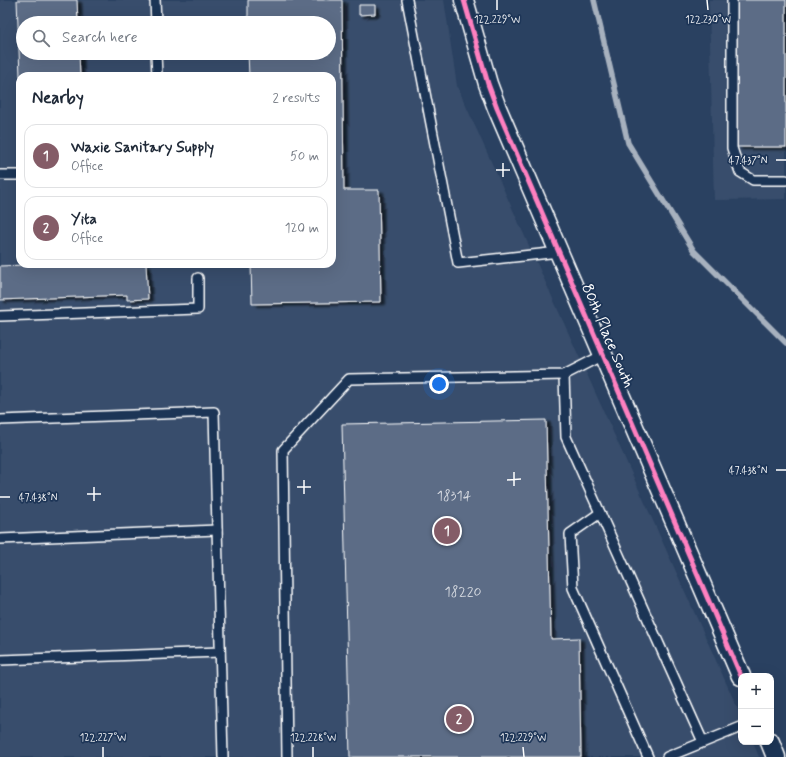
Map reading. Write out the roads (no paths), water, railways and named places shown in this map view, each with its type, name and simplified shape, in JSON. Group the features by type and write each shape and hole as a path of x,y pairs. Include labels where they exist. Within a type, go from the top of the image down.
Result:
{"street":[{"name":"80th Place South","path":"464,0 490,90 740,673"},
{"path":"771,745 776,757"}],"lane":[{"path":"155,0 156,16"},
{"path":"407,0 458,263 559,252"},
{"path":"732,0 732,148 740,172 753,180 786,180"},
{"path":"156,60 157,72"},
{"path":"0,175 16,175"},
{"path":"0,316 198,309 198,278"},
{"path":"287,757 283,450 350,379 564,375 603,355"},
{"path":"564,375 566,437 703,742"},
{"path":"0,420 214,412 223,757"},
{"path":"600,513 570,534 573,588 648,757"},
{"path":"0,539 217,530"},
{"path":"0,660 220,652"},
{"path":"667,757 738,728"}],"waterway":[{"path":"594,0 628,143 694,251 786,343"}],"place":[{"name":"Waxie Sanitary Supply","path":"447,531"},
{"name":"Yita","path":"459,719"}]}
